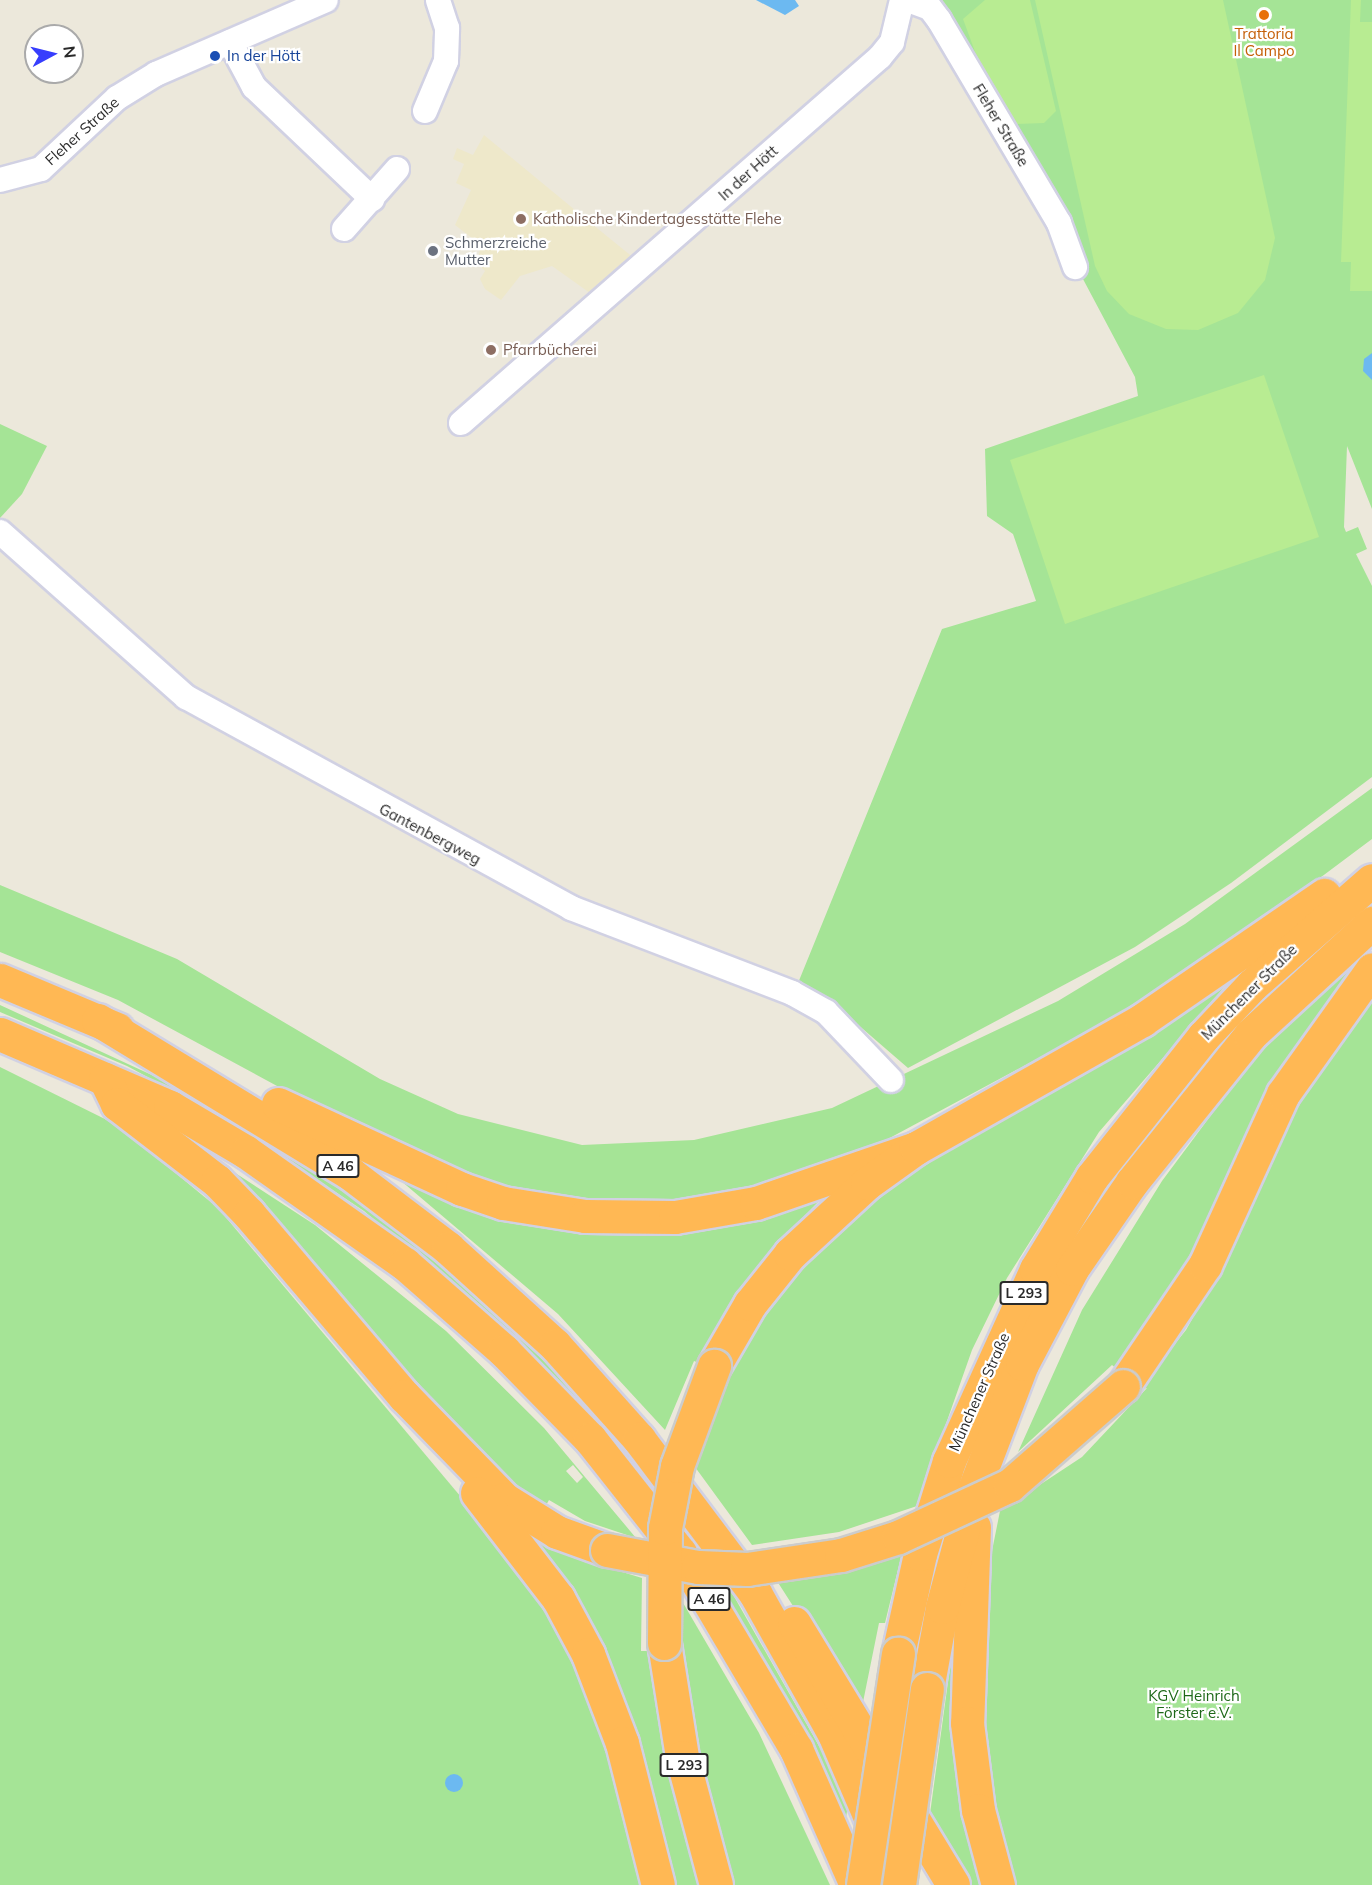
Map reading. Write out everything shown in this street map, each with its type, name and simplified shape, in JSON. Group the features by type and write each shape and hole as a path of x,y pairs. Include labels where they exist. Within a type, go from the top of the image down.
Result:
{"highway":[{"name":"L 293","path":"716,1885 682,1758 664,1643 669,1508 677,1466 714,1366 750,1304 790,1254 867,1183 916,1148 1142,1020 1322,895 1372,878"},
{"name":"Münchener Straße","path":"863,1885 898,1654 920,1554 949,1461 1036,1269 1092,1177 1203,1037 1267,971 1372,878"},
{"name":"Münchener Straße","path":"899,1885 927,1689 942,1607 973,1492 1022,1364 1072,1269 1132,1182 1250,1035 1372,923"},
{"path":"404,1396 504,1499 557,1532 607,1550 698,1567 747,1569 841,1554 908,1533 1010,1485 1123,1386 1205,1265 1283,1094 1372,969"},
{"name":"A 46","path":"0,980 98,1020 351,1174 516,1307 639,1439 755,1593 834,1734 899,1885"},
{"path":"98,1020 203,1065 407,1166 493,1199 538,1210 622,1218 712,1212 801,1190 916,1148"},
{"name":"A 46","path":"0,1034 170,1107 246,1152 405,1264 504,1351 590,1439 680,1553 743,1653 796,1749 856,1885"},
{"path":"104,1077 117,1104 217,1181 249,1214 404,1396 558,1599 588,1654 622,1743 658,1885"},
{"path":"973,1492 976,1573 967,1723 978,1810 998,1885"},
{"path":"755,1593 799,1628 953,1885"}],"street":[{"name":"Fleher Straße","path":"0,180 41,169 123,94 231,42 326,0"},
{"path":"425,111 446,62 447,28 438,0"},
{"name":"In der Hött","path":"461,423 880,57 892,42 902,0"},
{"name":"Fleher Straße","path":"908,0 930,8 939,20 1059,223 1075,267"},
{"path":"231,42 254,87 372,199"},
{"path":"344,229 397,169"},
{"name":"Gantenbergweg","path":"0,532 186,698 571,908 802,999 826,1012 891,1080"}],"shaded area":[{"name":"Katholische Kindertagesstätte Flehe","path":"484,135 640,263 597,298 552,266 520,276 501,300 485,289 480,279 485,271 477,263 481,245 455,225 471,190 456,183 464,164 453,159 457,148 473,155"}],"green space":[{"path":"914,0 1372,0 1372,509 1347,446 1344,527 1346,532 1358,527 1367,549 1356,554 1372,586 1372,777 1231,883 1135,947 908,1068 834,1004 796,988 942,629 1036,601 1013,534 987,516 985,449 1138,396 1135,377 1075,264"},
{"path":"985,0 1030,0 1056,111 1044,123 1014,124 988,87 963,19"},
{"path":"1035,0 1223,0 1275,238 1265,280 1238,313 1198,330 1166,329 1129,314 1107,291 1095,266"},
{"path":"1351,0 1361,0 1360,22 1372,22 1372,291 1350,291 1351,262 1341,262"},
{"path":"1264,375 1319,537 1065,624 1010,460"},
{"path":"0,424 47,446 22,494 0,518"},
{"path":"1372,788 1372,839 1225,949 1115,1017 858,1155 731,1198 585,1204 485,1182 290,1093 118,1000 0,952 0,885 177,959 380,1079 458,1114 582,1145 694,1140 832,1108 1058,1001 1185,924"},
{"path":"1369,948 1302,1037 1212,1226 1118,1370 1112,1365 1018,1452 1082,1310 1162,1181 1264,1044"},
{"path":"1233,977 1099,1132 1007,1278 972,1350 917,1506 839,1532 752,1545 695,1467 733,1353 823,1235 920,1164"},
{"name":"KGV Heinrich Förster e.V.","path":"1372,987 1372,1885 1015,1885 983,1766 982,1601 1000,1511 1082,1457 1147,1388 1138,1390 1186,1330 1225,1261 1305,1086"},
{"path":"0,1005 193,1094 321,1172 407,1235 500,1317 584,1401 653,1481 651,1491 512,1336 364,1211 226,1119 127,1066 0,1012"},
{"path":"0,1067 117,1125 218,1208 498,1541 531,1585 574,1661 601,1729 640,1885 0,1885"},
{"path":"203,1152 315,1225 446,1331 544,1428 636,1538 585,1521 549,1500 545,1507 473,1456","holes":["573,1465 583,1477 577,1483 566,1471"]},
{"path":"400,1180 446,1198 759,1218 819,1201 776,1245 732,1303 699,1363 694,1361 665,1430 558,1314"},
{"path":"528,1532 573,1557 642,1578 641,1651 648,1651 671,1783 698,1885 665,1885"},
{"path":"902,1553 885,1623 879,1623 861,1712 777,1581"},
{"path":"727,1584 823,1753 848,1804 846,1818 779,1683 719,1585"},
{"path":"679,1596 759,1733 830,1885 727,1885 709,1817 680,1647"},
{"path":"954,1638 987,1885 962,1885 929,1821"}],"water":[{"path":"756,0 795,0 799,6 785,15"},
{"path":"1372,353 1372,380 1363,371 1364,359"},
{"path":"450,1774 458,1774 463,1779 461,1790 450,1792 445,1787 445,1779"}],"place":[{"name":"Trattoria Il Campo","path":"1264,15"},
{"name":"In der Hött","path":"215,56"},
{"name":"Katholische Kindertagesstätte Flehe","path":"521,219"},
{"name":"Schmerzreiche Mutter","path":"433,251"},
{"name":"Pfarrbücherei","path":"491,350"}]}
